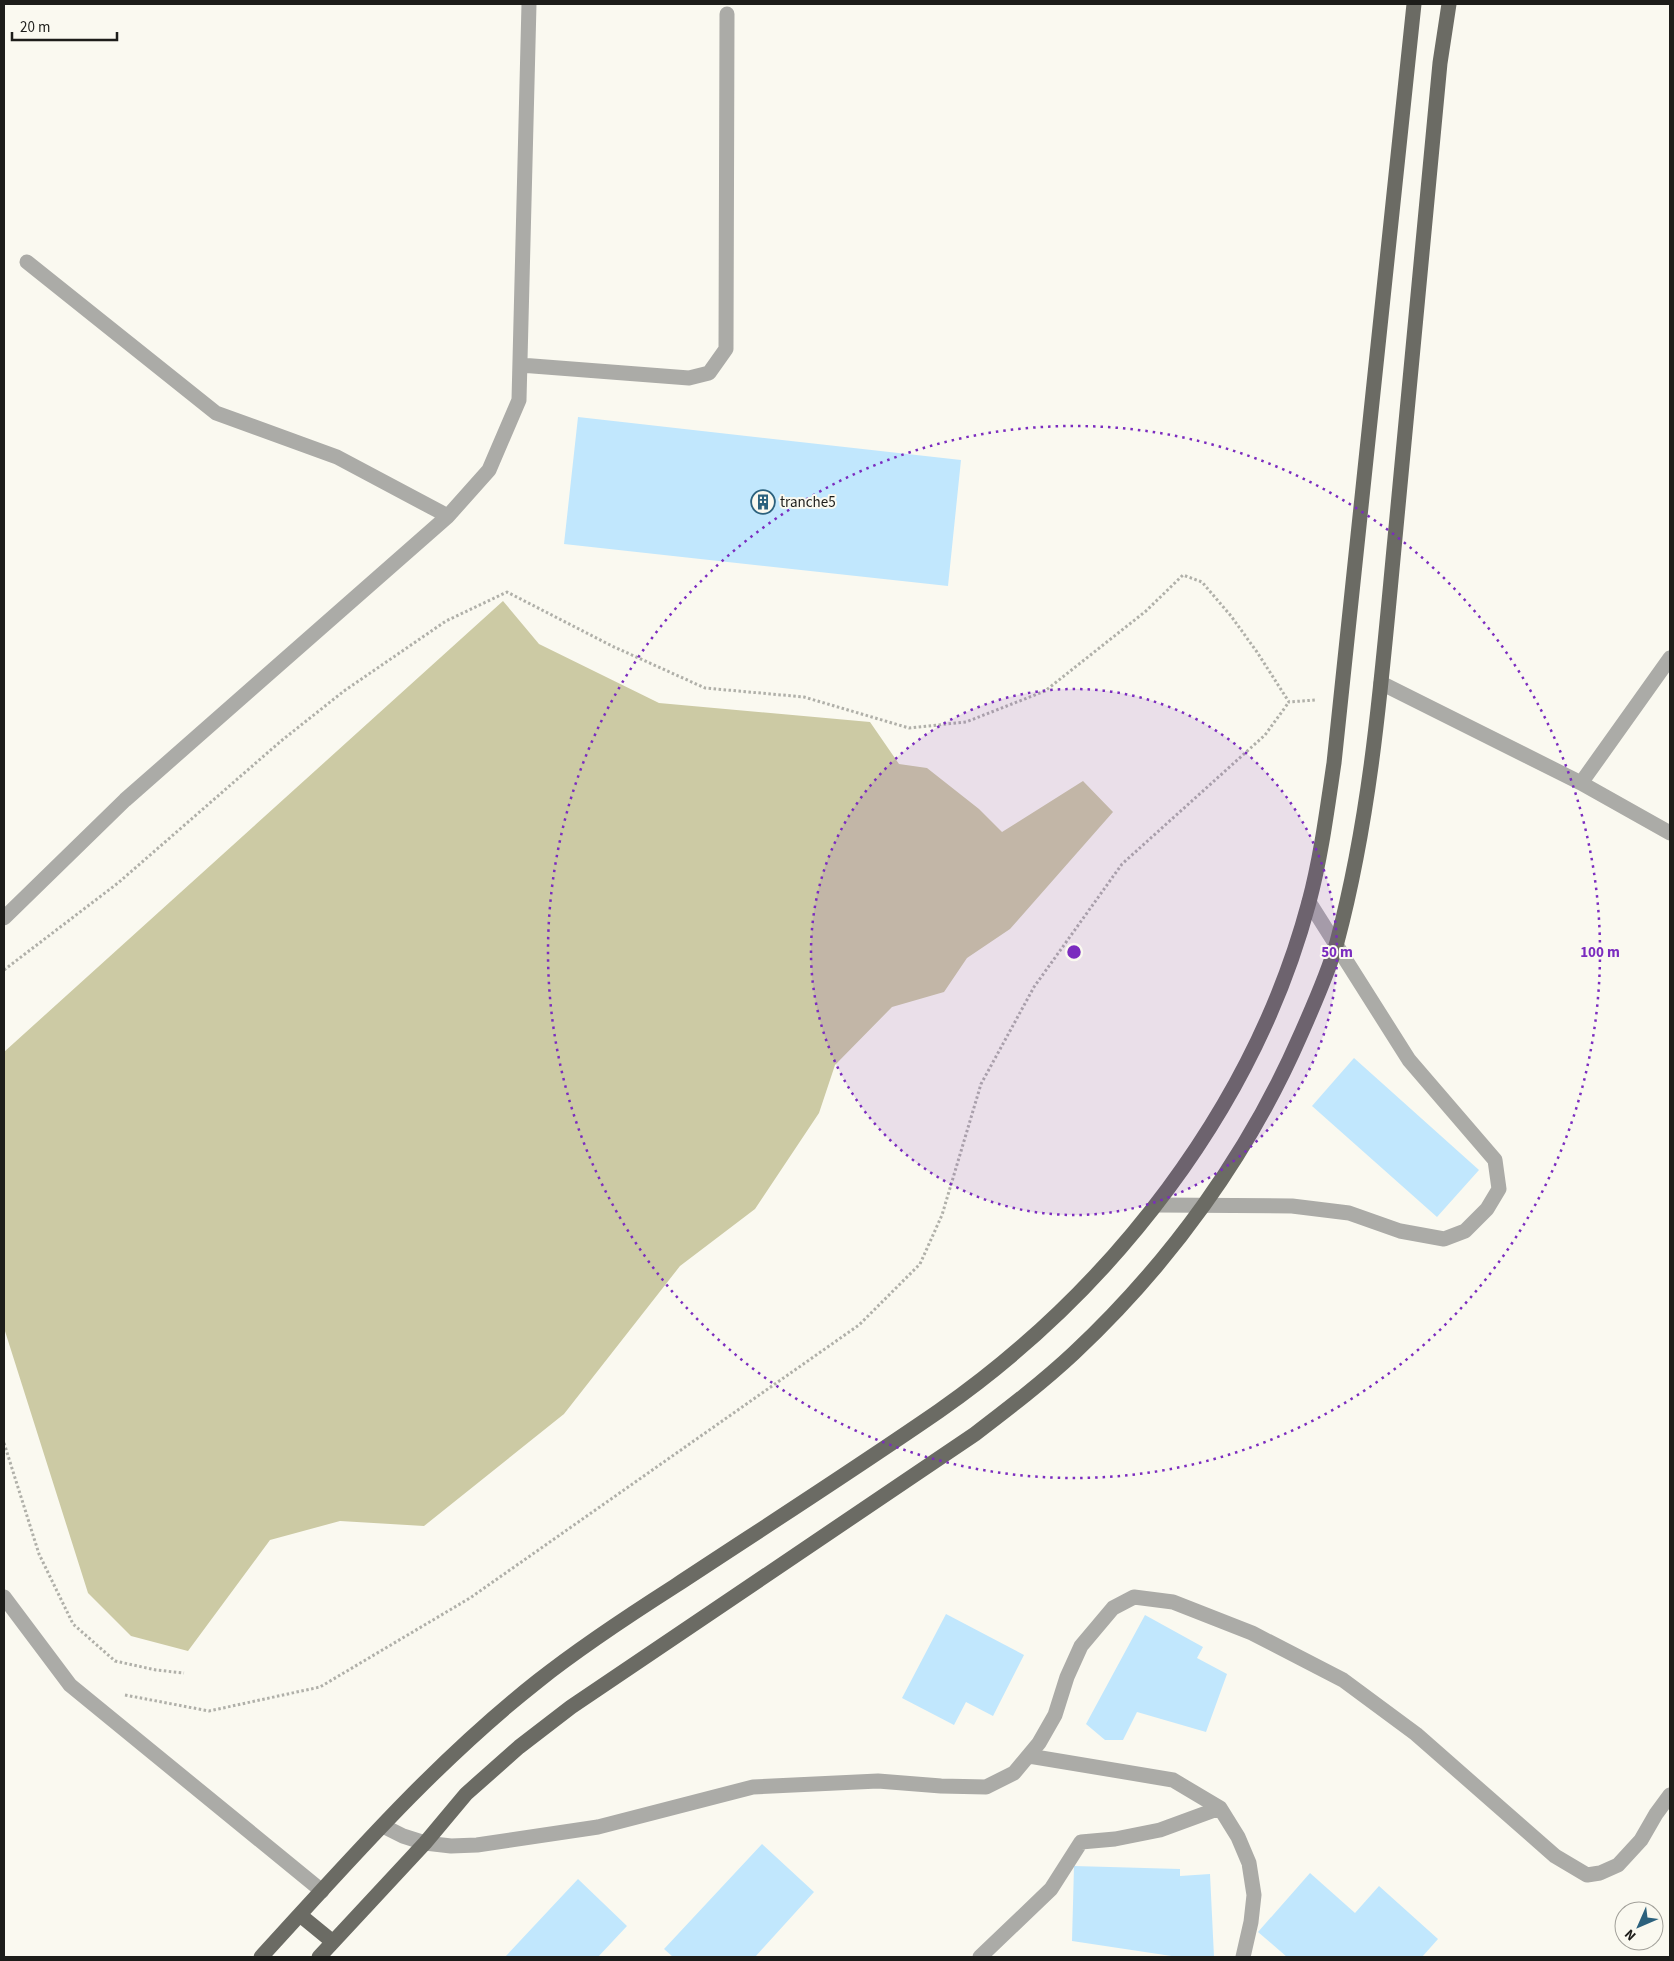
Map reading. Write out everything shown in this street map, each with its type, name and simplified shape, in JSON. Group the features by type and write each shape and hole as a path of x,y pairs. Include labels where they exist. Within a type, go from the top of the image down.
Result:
{"main road":[{"path":"261,1957 432,1774 478,1731 540,1679 598,1637 940,1410 984,1377 1065,1305 1157,1205 1206,1136 1249,1062 1283,983 1309,902 1327,807 1341,699 1414,4"},
{"path":"319,1957 425,1843 466,1794 519,1747 571,1707 975,1434 1026,1395 1121,1306 1164,1257 1204,1205 1245,1142 1290,1059 1315,1003 1336,945 1360,843 1381,683 1439,73 1449,4"},
{"path":"300,1915 332,1942"}],"street":[{"path":"4,918 125,800 448,516 489,470 519,400 529,4"},
{"path":"520,364 689,378 709,373 726,349 728,14"},
{"path":"27,262 216,413 337,457 448,516"},
{"path":"1581,783 1670,658"},
{"path":"1381,683 1581,783 1670,833"},
{"path":"1157,1205 1292,1206 1349,1213 1400,1231 1444,1240 1465,1231 1487,1209 1499,1189 1495,1160 1410,1060 1309,902"},
{"path":"4,1597 70,1685 322,1891"},
{"path":"383,1826 403,1836 425,1843 451,1846 477,1845 598,1827 753,1787 878,1781 986,1787 1014,1773 1029,1756 1055,1715 1067,1677 1081,1646 1113,1608 1134,1597 1173,1602 1252,1633 1342,1680 1416,1734 1555,1856 1587,1875 1600,1874 1618,1865 1641,1840 1670,1795"},
{"path":"1029,1756 1173,1780 1220,1808 1238,1837 1245,1854 1254,1895 1252,1922 1243,1957"},
{"path":"980,1957 1051,1889 1081,1842 1115,1839 1160,1830 1220,1808"}],"path":[{"path":"4,970 118,883 282,741 344,691 446,621 506,592 612,646 705,688 804,697 909,728 966,722 1045,691 1146,611 1183,575 1202,582 1231,616 1289,702"},
{"path":"1289,702 1341,699"},
{"path":"116,1694 209,1710 320,1687 470,1598 859,1325 920,1264 942,1215 981,1084 1034,987 1122,864 1265,735 1289,702"},
{"path":"4,1443 39,1554 72,1624 115,1661 156,1670 184,1673"}],"shaded area":[{"path":"503,601 539,644 659,703 870,722 899,764 927,768 979,809 1002,832 1083,781 1113,812 1010,929 967,958 944,992 892,1007 835,1065 819,1113 755,1209 680,1266 564,1414 424,1526 340,1521 270,1540 188,1651 131,1636 88,1593 4,1328 4,1052"}],"building":[{"name":"tranche5","path":"578,417 961,460 948,586 564,544"},
{"path":"1354,1058 1479,1170 1437,1217 1312,1106"},
{"path":"946,1614 1024,1655 993,1716 966,1702 954,1725 902,1698"},
{"path":"1145,1615 1203,1647 1197,1658 1227,1674 1206,1732 1137,1712 1123,1740 1105,1740 1086,1724"},
{"path":"762,1844 814,1892 755,1957 673,1957 664,1949"},
{"path":"1074,1866 1180,1869 1180,1876 1210,1874 1214,1957 1178,1957 1072,1941"},
{"path":"1310,1873 1355,1913 1379,1886 1438,1939 1422,1957 1287,1957 1258,1932"},
{"path":"578,1879 627,1926 598,1957 505,1957"}],"place":[{"name":"tranche5","path":"763,502"}]}
